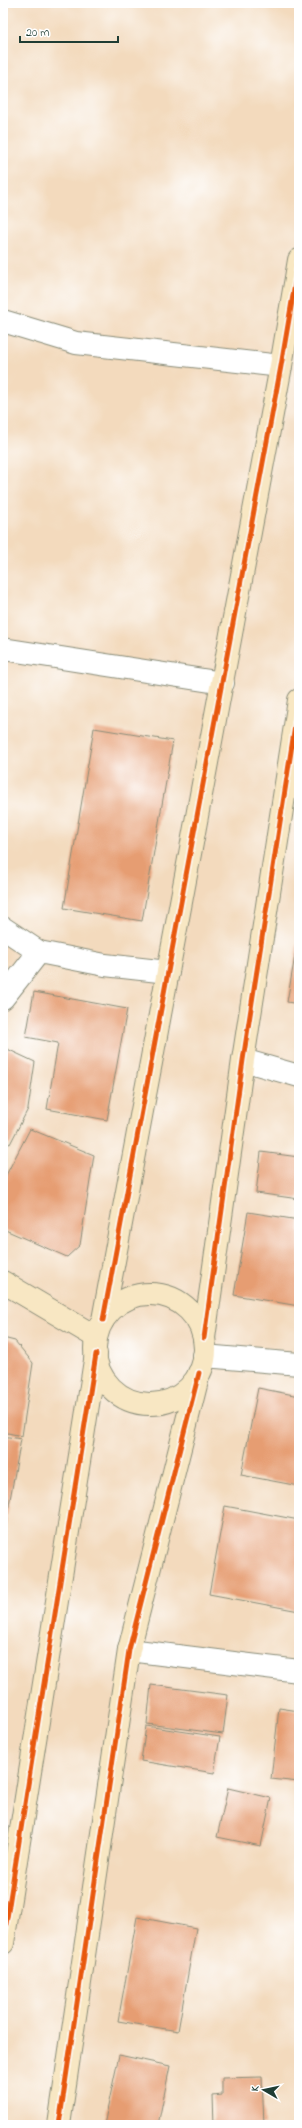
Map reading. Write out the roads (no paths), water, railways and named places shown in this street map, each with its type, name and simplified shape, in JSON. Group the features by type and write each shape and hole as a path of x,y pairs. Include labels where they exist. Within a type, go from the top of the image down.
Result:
{"street":[{"path":"3,1943 99,1337 281,366 299,260"},
{"path":"3,321 76,342 281,366"},
{"path":"3,649 222,683"},
{"path":"60,2125 129,1650 202,1356 243,1060 299,700"},
{"path":"3,928 39,952 105,965 168,972"},
{"path":"3,998 39,952"},
{"path":"243,1060 299,1076"},
{"path":"3,1282 99,1337"},
{"path":"150,1293 169,1297 185,1306 197,1320 202,1356 190,1386 178,1396 164,1402 148,1404 133,1401 119,1394 107,1383 99,1370 99,1337 116,1305 132,1296 150,1293"},
{"path":"202,1356 299,1364"},
{"path":"129,1650 299,1671"}]}
